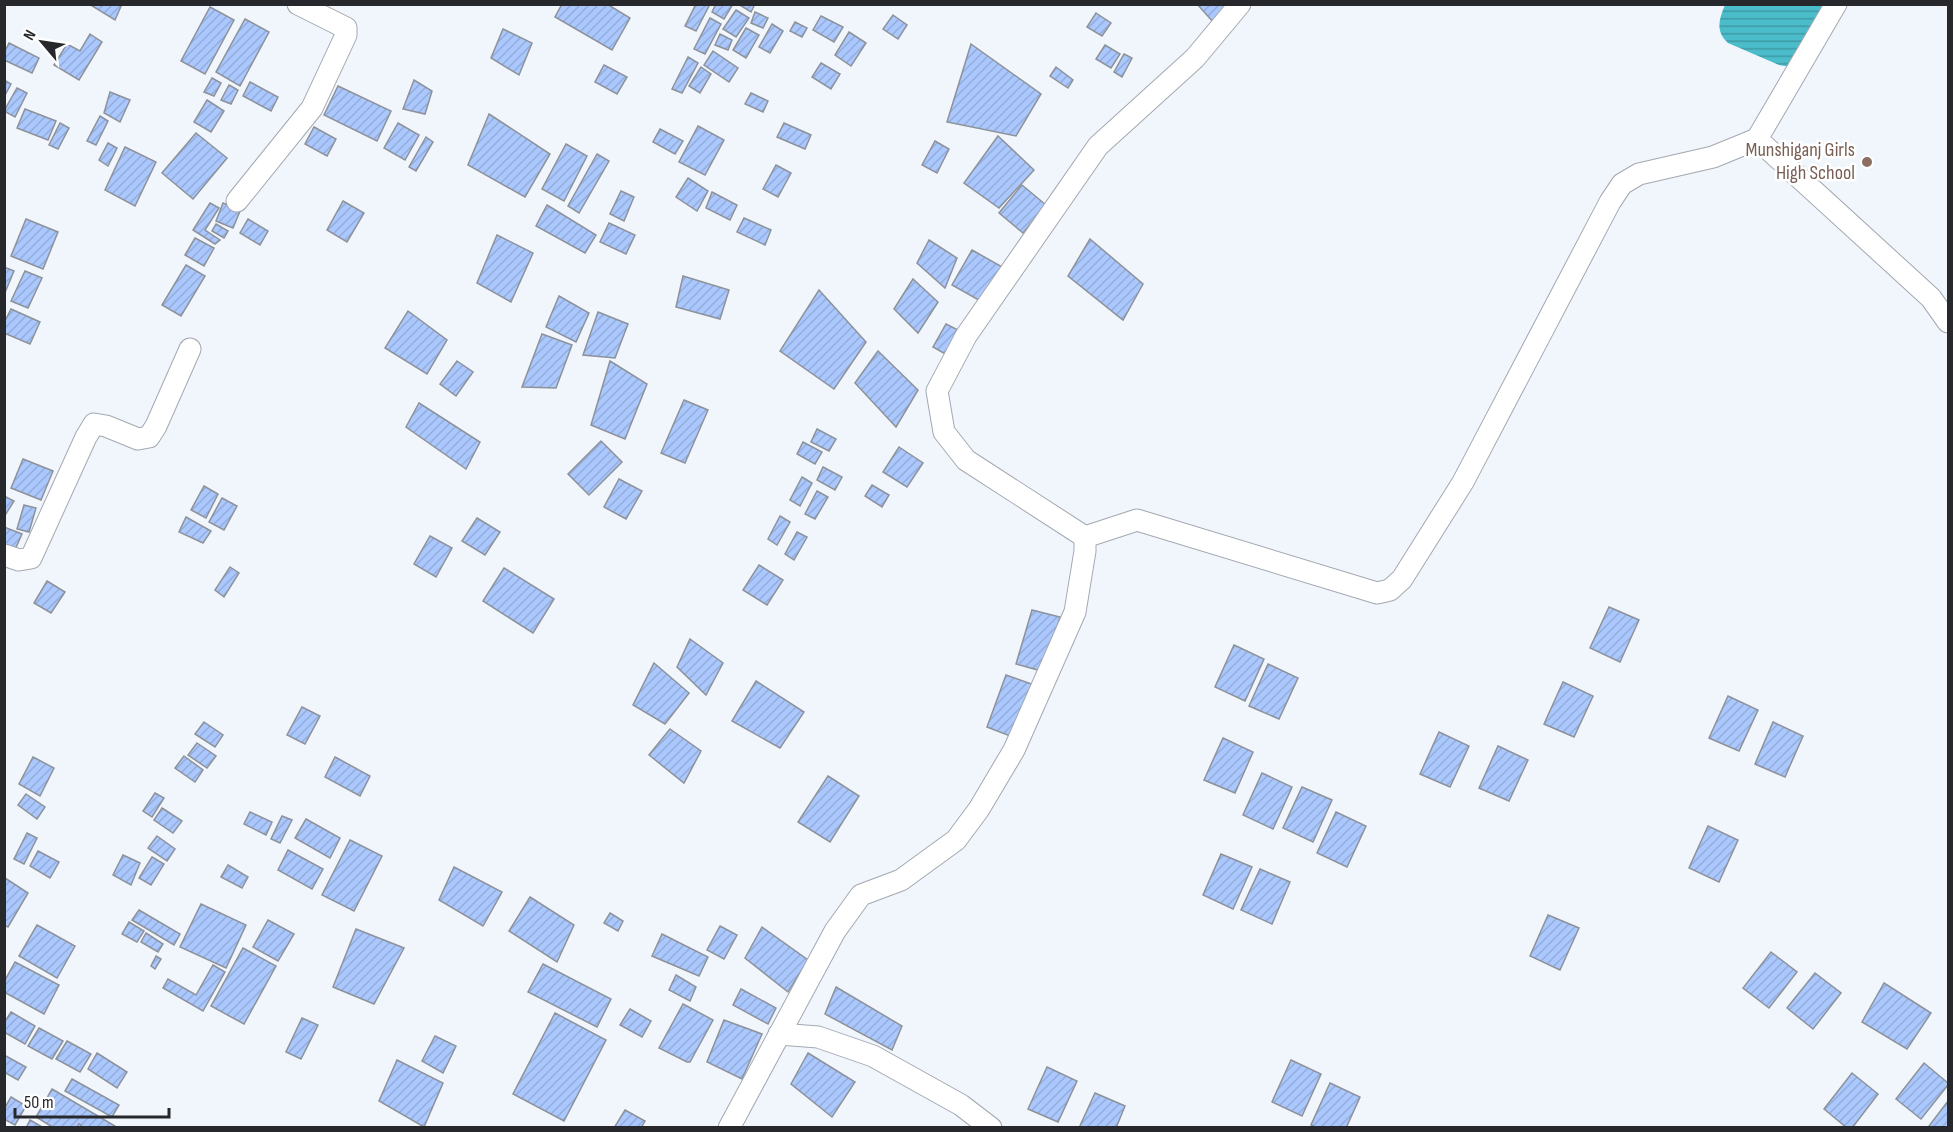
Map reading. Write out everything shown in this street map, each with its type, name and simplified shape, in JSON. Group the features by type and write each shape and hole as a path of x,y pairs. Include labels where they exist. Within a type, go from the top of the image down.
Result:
{"street":[{"path":"237,201 312,108 346,35 346,28 298,4"},
{"path":"1085,537 966,460 944,432 937,391 966,336 1098,146 1195,58 1240,4"},
{"path":"1085,537 1137,520 1377,593 1390,590 1402,579 1463,482 1610,202 1622,184 1640,174 1713,157 1757,139 1836,4"},
{"path":"1757,139 1931,298 1948,322"},
{"path":"4,555 19,561 31,558 94,424 106,426 138,439 148,436 156,426 190,349"},
{"path":"729,1128 835,931 861,895 901,880 910,874 956,840 979,809 1014,750 1076,612 1085,537"},
{"path":"779,1034 818,1037 873,1056 961,1105 991,1128"}],"water":[{"path":"1725,5 1833,5 1791,67 1779,65 1728,43 1721,34 1719,25"}],"building":[{"path":"89,4 122,4 115,20"},
{"path":"562,4 607,4 630,18 612,50 555,17"},
{"path":"696,4 710,4 696,31 685,26"},
{"path":"716,4 733,4 724,19 712,12"},
{"path":"738,4 755,4 751,12"},
{"path":"1197,4 1234,4 1214,23"},
{"path":"210,7 234,20 205,74 181,61"},
{"path":"736,10 749,18 736,37 723,29"},
{"path":"755,12 768,18 763,28 751,23"},
{"path":"1096,13 1111,23 1102,36 1087,27"},
{"path":"893,15 907,25 898,39 883,29"},
{"path":"821,16 843,27 834,42 813,30"},
{"path":"710,18 721,24 705,54 694,49"},
{"path":"245,19 269,32 240,86 216,72"},
{"path":"795,22 807,28 802,37 790,31"},
{"path":"772,24 783,31 770,53 759,47"},
{"path":"746,28 759,35 746,58 733,50"},
{"path":"503,29 532,43 519,75 491,58"},
{"path":"849,32 866,43 851,66 835,55"},
{"path":"90,34 102,42 79,80 54,65 67,44 80,51"},
{"path":"720,34 732,40 728,50 715,45"},
{"path":"9,43 39,58 32,73 4,60 4,53"},
{"path":"971,44 1041,94 1016,136 947,122"},
{"path":"1105,45 1120,54 1111,68 1096,59"},
{"path":"713,51 738,68 729,82 704,65"},
{"path":"1124,54 1132,58 1122,77 1114,72"},
{"path":"688,57 698,63 682,93 672,89"},
{"path":"821,63 840,74 831,89 812,77"},
{"path":"604,65 627,77 617,94 595,82"},
{"path":"701,67 711,74 700,93 689,86"},
{"path":"1056,67 1073,80 1068,88 1050,76"},
{"path":"212,78 221,83 214,96 204,92"},
{"path":"4,80 11,84 4,97"},
{"path":"414,80 432,91 425,114 403,109"},
{"path":"250,82 278,97 271,111 243,96"},
{"path":"229,85 238,90 231,104 221,100"},
{"path":"338,86 391,111 377,141 324,115"},
{"path":"17,88 27,93 15,117 4,111"},
{"path":"110,92 130,100 120,122 104,113"},
{"path":"751,93 768,101 763,112 745,104"},
{"path":"207,100 224,111 211,132 194,122"},
{"path":"25,109 56,121 48,140 17,128"},
{"path":"489,114 550,154 525,197 468,165"},
{"path":"100,116 108,121 96,145 87,141"},
{"path":"60,123 69,128 58,149 49,145"},
{"path":"398,123 419,135 405,160 384,148"},
{"path":"784,123 811,135 805,149 777,137"},
{"path":"698,126 724,140 705,175 679,162"},
{"path":"314,127 336,139 327,156 305,144"},
{"path":"660,129 683,141 675,154 653,142"},
{"path":"196,133 227,158 193,199 162,173"},
{"path":"998,136 1034,170 999,208 964,183"},
{"path":"426,137 433,142 416,171 409,167"},
{"path":"935,141 949,149 937,173 922,165"},
{"path":"108,143 117,148 108,166 99,160"},
{"path":"566,144 587,156 564,201 542,189"},
{"path":"125,147 156,162 135,206 105,190"},
{"path":"597,154 609,161 579,213 568,206"},
{"path":"776,165 791,173 778,197 763,189"},
{"path":"688,178 708,191 697,211 676,197"},
{"path":"1022,185 1046,205 1023,233 999,213"},
{"path":"621,191 634,197 624,221 610,214"},
{"path":"712,192 737,205 730,220 706,208"},
{"path":"343,201 364,213 347,242 327,230"},
{"path":"210,203 219,208 205,230 220,240 215,244 193,230"},
{"path":"223,203 240,211 233,228 216,221"},
{"path":"547,205 596,235 585,253 536,226"},
{"path":"744,218 771,230 765,245 737,232"},
{"path":"26,219 58,232 43,269 11,256"},
{"path":"248,219 268,231 260,245 240,233"},
{"path":"609,223 635,235 626,254 600,242"},
{"path":"216,224 228,231 224,238 212,231"},
{"path":"497,235 533,253 511,302 477,283"},
{"path":"195,238 214,248 204,266 185,255"},
{"path":"1090,239 1143,284 1123,320 1068,276"},
{"path":"929,240 957,258 945,288 917,263"},
{"path":"972,250 1004,268 984,303 952,285"},
{"path":"186,265 205,276 181,316 162,305"},
{"path":"4,267 14,271 4,295"},
{"path":"25,271 42,278 28,308 11,301"},
{"path":"683,276 729,290 720,319 676,307"},
{"path":"913,279 938,302 918,333 894,309"},
{"path":"819,290 866,342 834,389 780,351"},
{"path":"559,296 589,313 576,342 546,327"},
{"path":"11,309 40,322 30,344 4,333 4,323"},
{"path":"408,311 447,340 427,374 385,348"},
{"path":"598,312 628,324 615,358 583,355"},
{"path":"946,324 960,331 947,355 933,347"},
{"path":"542,334 572,345 556,388 522,387"},
{"path":"878,351 918,390 896,427 855,383"},
{"path":"457,361 473,372 456,396 440,384"},
{"path":"610,361 647,384 625,439 591,425"},
{"path":"684,400 708,410 685,463 661,453"},
{"path":"419,403 480,442 466,469 406,427"},
{"path":"817,429 836,439 829,451 811,442"},
{"path":"601,441 622,462 589,495 568,474"},
{"path":"803,442 822,452 815,464 797,454"},
{"path":"899,447 923,463 907,487 883,472"},
{"path":"23,459 53,471 41,500 11,488"},
{"path":"823,467 842,477 835,490 817,480"},
{"path":"802,477 812,483 800,506 790,500"},
{"path":"619,479 642,491 626,519 604,507"},
{"path":"872,485 889,495 882,507 865,496"},
{"path":"204,486 218,494 206,518 191,510"},
{"path":"817,491 828,497 815,519 805,514"},
{"path":"4,496 14,501 4,517"},
{"path":"222,498 237,506 224,530 209,522"},
{"path":"24,505 36,508 29,532 17,529"},
{"path":"780,516 790,522 777,545 768,539"},
{"path":"186,517 211,531 203,543 179,532"},
{"path":"477,518 500,532 485,555 462,541"},
{"path":"4,527 22,534 14,552 4,548"},
{"path":"797,532 807,537 794,560 785,554"},
{"path":"430,536 452,548 436,577 414,564"},
{"path":"759,565 783,580 767,605 743,590"},
{"path":"230,567 239,573 224,597 215,590"},
{"path":"504,568 554,599 533,633 483,601"},
{"path":"47,581 65,592 51,613 34,603"},
{"path":"1609,607 1639,620 1620,662 1590,648"},
{"path":"1032,610 1060,617 1045,672 1016,664"},
{"path":"690,639 723,663 706,695 677,667"},
{"path":"1234,645 1264,659 1245,701 1215,687"},
{"path":"654,663 689,693 665,724 633,705"},
{"path":"1268,664 1298,678 1279,719 1249,706"},
{"path":"1006,675 1037,686 1018,739 987,727"},
{"path":"756,681 804,712 780,748 732,721"},
{"path":"1563,682 1593,696 1574,737 1544,724"},
{"path":"1728,696 1758,710 1739,751 1709,738"},
{"path":"302,707 320,716 305,744 287,735"},
{"path":"204,722 223,735 215,747 195,734"},
{"path":"1773,722 1803,736 1785,777 1755,764"},
{"path":"670,729 701,751 684,783 649,755"},
{"path":"1439,732 1469,746 1450,787 1420,774"},
{"path":"1223,738 1253,752 1235,793 1204,780"},
{"path":"197,743 216,756 207,768 188,755"},
{"path":"1498,746 1528,760 1509,801 1479,788"},
{"path":"184,756 203,770 195,782 175,768"},
{"path":"33,757 54,768 40,796 19,784"},
{"path":"335,757 370,776 360,796 325,777"},
{"path":"1262,773 1292,787 1273,829 1243,815"},
{"path":"828,776 859,796 830,842 798,822"},
{"path":"1302,787 1332,800 1313,842 1283,828"},
{"path":"155,793 164,798 152,817 143,811"},
{"path":"26,794 45,807 37,819 18,805"},
{"path":"162,808 182,821 173,833 154,820"},
{"path":"250,812 272,822 266,835 244,824"},
{"path":"1336,812 1366,826 1347,867 1317,853"},
{"path":"282,816 292,820 280,843 271,839"},
{"path":"306,819 340,838 330,858 295,838"},
{"path":"1708,826 1738,840 1719,882 1689,868"},
{"path":"27,833 37,838 24,864 14,859"},
{"path":"157,836 175,849 167,861 148,848"},
{"path":"350,840 382,856 354,911 322,895"},
{"path":"288,850 323,869 312,889 278,870"},
{"path":"38,851 59,862 50,878 30,866"},
{"path":"1221,854 1252,867 1233,909 1203,895"},
{"path":"123,855 140,863 131,885 113,875"},
{"path":"152,857 164,864 151,885 139,878"},
{"path":"228,865 248,877 242,888 221,877"},
{"path":"454,867 502,892 483,926 439,900"},
{"path":"1260,869 1290,882 1272,924 1241,910"},
{"path":"5,878 28,893 8,927 4,925"},
{"path":"530,897 574,925 557,962 509,931"},
{"path":"201,904 246,925 226,968 180,947"},
{"path":"139,910 180,934 174,945 132,920"},
{"path":"610,913 623,921 618,931 604,923"},
{"path":"1548,915 1579,928 1560,970 1530,956"},
{"path":"268,920 294,934 278,961 253,947"},
{"path":"129,922 144,931 137,942 122,934"},
{"path":"37,925 75,946 57,978 19,956"},
{"path":"720,926 737,935 724,959 707,950"},
{"path":"762,927 808,960 788,992 745,958"},
{"path":"356,929 404,948 374,1004 333,987"},
{"path":"146,933 163,944 158,952 141,942"},
{"path":"662,934 708,957 699,976 652,956"},
{"path":"243,948 276,966 244,1024 211,1006"},
{"path":"1771,952 1797,972 1769,1008 1743,988"},
{"path":"156,956 161,959 155,969 151,966"},
{"path":"15,962 59,985 44,1014 4,992 4,982"},
{"path":"543,964 611,999 597,1027 528,992"},
{"path":"213,965 225,972 203,1011 163,988 168,979 196,995"},
{"path":"1815,973 1841,993 1813,1029 1787,1008"},
{"path":"676,975 696,987 690,1001 669,990"},
{"path":"1884,983 1931,1013 1907,1049 1862,1022"},
{"path":"836,987 902,1026 892,1050 825,1014"},
{"path":"741,989 776,1008 768,1024 733,1005"},
{"path":"683,1004 713,1020 690,1062 659,1048"},
{"path":"630,1009 651,1021 642,1037 620,1025"},
{"path":"11,1012 35,1026 25,1044 4,1032 4,1023"},
{"path":"555,1013 606,1040 564,1121 513,1094"},
{"path":"302,1018 318,1025 301,1059 286,1052"},
{"path":"724,1020 762,1034 742,1079 707,1062"},
{"path":"39,1028 63,1041 52,1059 28,1046"},
{"path":"435,1036 456,1046 443,1073 422,1061"},
{"path":"67,1041 91,1054 80,1072 56,1059"},
{"path":"97,1053 127,1072 117,1088 88,1069"},
{"path":"808,1053 855,1082 832,1117 791,1084"},
{"path":"4,1055 26,1067 18,1080 4,1072"},
{"path":"397,1060 443,1083 424,1127 379,1101"},
{"path":"1291,1060 1321,1074 1302,1116 1272,1102"},
{"path":"1924,1063 1948,1085 1921,1119 1896,1099"},
{"path":"1047,1067 1077,1081 1058,1122 1028,1109"},
{"path":"1852,1073 1878,1094 1852,1128 1847,1128 1824,1109"},
{"path":"72,1079 119,1105 112,1117 65,1091"},
{"path":"1330,1083 1360,1097 1346,1128 1317,1128 1311,1125"},
{"path":"52,1089 115,1126 114,1128 84,1128 79,1124 77,1128 54,1128 36,1117"},
{"path":"1095,1093 1125,1106 1116,1128 1079,1128"},
{"path":"11,1097 26,1106 15,1125 4,1119 4,1109"},
{"path":"1948,1101 1948,1128 1929,1126"},
{"path":"625,1110 645,1121 641,1128 614,1128"},
{"path":"30,1120 44,1128 26,1128"}],"place":[{"name":"Munshiganj Girls High School","path":"1867,162"}]}
